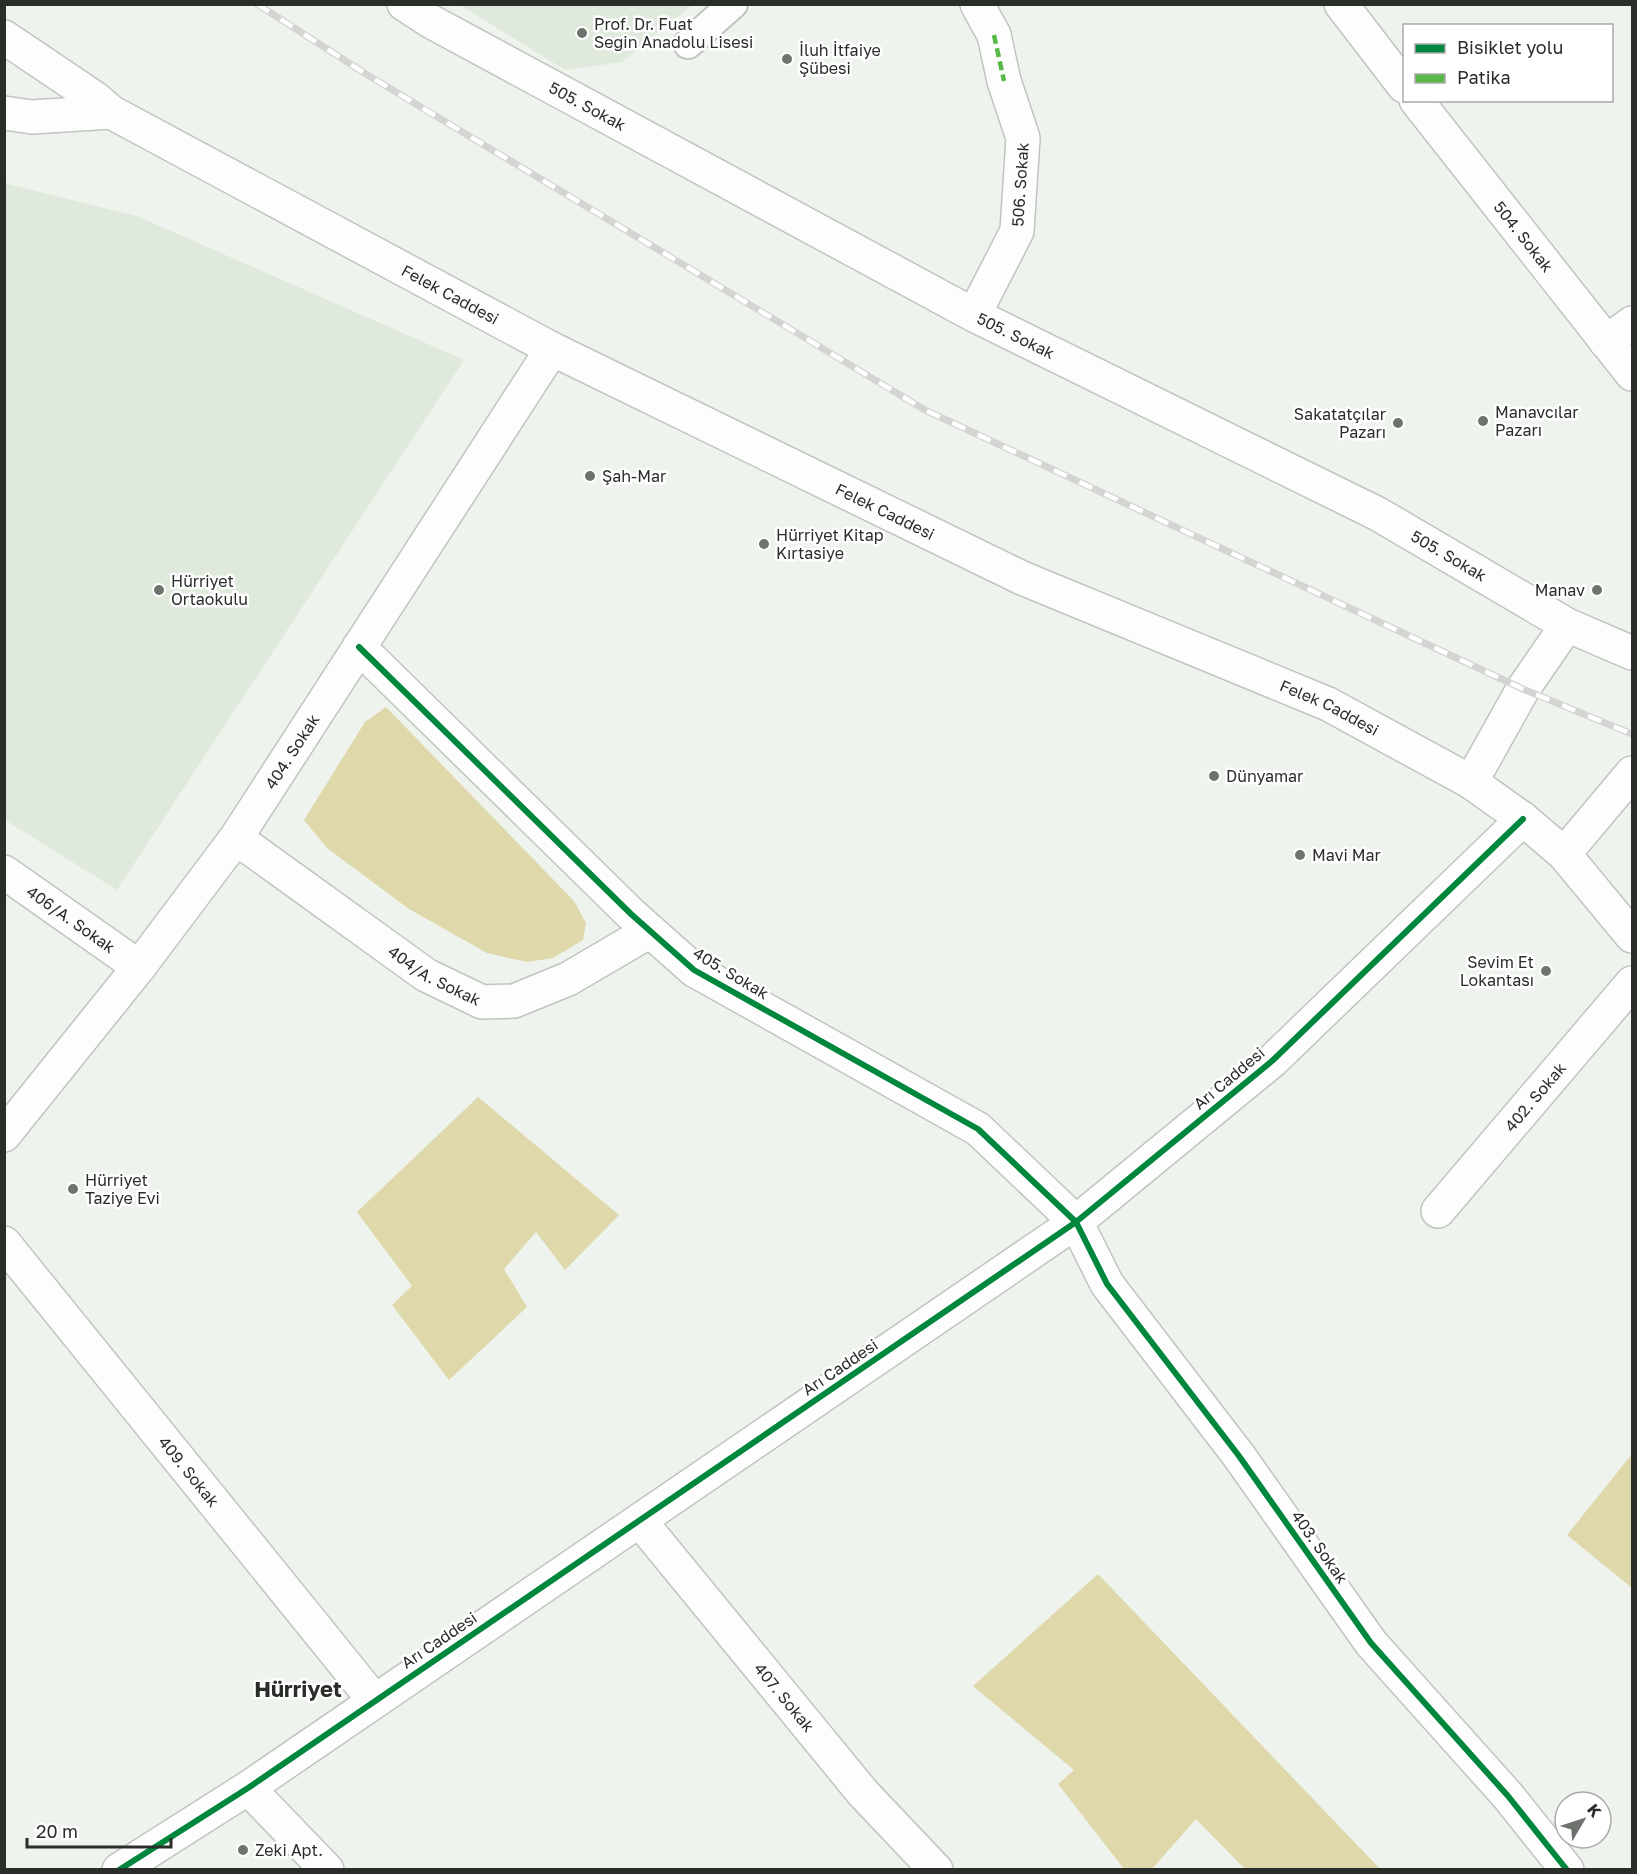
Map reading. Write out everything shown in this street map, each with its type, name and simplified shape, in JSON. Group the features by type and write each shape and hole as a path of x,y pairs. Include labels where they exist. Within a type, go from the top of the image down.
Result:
{"street":[{"name":"505. Sokak","path":"404,4 430,21 974,315 1378,514 1567,625 1632,653"},
{"name":"506. Sokak","path":"974,315 1017,231 1023,138 1004,81 994,35 977,4"},
{"path":"1341,4 1403,85"},
{"name":"Felek Caddesi","path":"4,36 96,99 111,112 552,349 1022,578 1328,704 1471,782 1523,819 1564,854 1632,936"},
{"name":"504. Sokak","path":"1418,102 1632,374"},
{"path":"4,113 32,117 111,112"},
{"path":"1606,342 1632,323"},
{"name":"404. Sokak","path":"4,1135 139,967 236,838 552,349"},
{"path":"1471,782 1523,689 1567,625"},
{"name":"405. Sokak","path":"359,647 650,931 694,970 978,1129 1076,1222"},
{"path":"1564,854 1632,773"},
{"name":"Arı Caddesi","path":"119,1869 248,1788 1076,1222 1272,1061 1523,819"},
{"name":"404/A. Sokak","path":"236,838 426,975 482,1002 514,1001 568,979 650,931"},
{"name":"406/A. Sokak","path":"4,872 139,967"},
{"name":"402. Sokak","path":"1438,1210 1632,983"},
{"name":"403. Sokak","path":"1076,1222 1107,1284 1239,1456 1371,1643 1508,1796 1567,1869"},
{"name":"409. Sokak","path":"4,1243 374,1701"},
{"name":"407. Sokak","path":"640,1521 863,1793 936,1869"},
{"path":"248,1788 327,1869"}],"lane":[{"path":"688,44 734,4"}],"shaded area":[{"name":"Prof. Dr. Fuat Segin Anadolu Lisesi","path":"460,5 692,5 622,62 565,70"},
{"name":"Hürriyet Ortaokulu","path":"4,183 137,216 464,360 117,890 5,820"},
{"path":"386,707 574,901 586,923 583,940 553,958 527,962 487,953 409,909 327,848 304,820 365,722"},
{"path":"478,1097 619,1215 565,1270 536,1232 504,1269 527,1307 449,1380 392,1305 412,1286 357,1212"},
{"path":"1632,1454 1632,1588 1567,1535"},
{"path":"1098,1574 1380,1869 1245,1869 1196,1819 1152,1869 1124,1869 1058,1784 1074,1770 973,1686"}],"railway":[{"path":"257,4 366,74 925,410 1523,689 1632,734"}],"marked path":[{"path":"994,35 1004,81"}],"cycle path":[{"path":"359,647 631,914 694,970 978,1129 1076,1222 1107,1284 1239,1456 1371,1643 1508,1796 1567,1870"},
{"path":"119,1870 248,1788 1076,1222 1272,1061 1523,819"}],"place":[{"name":"Prof. Dr. Fuat Segin Anadolu Lisesi","path":"582,33"},
{"name":"İluh İtfaiye Şübesi","path":"787,59"},
{"name":"Manavcılar Pazarı","path":"1483,421"},
{"name":"Sakatatçılar Pazarı","path":"1398,423"},
{"name":"Şah-Mar","path":"590,476"},
{"name":"Hürriyet Kitap Kırtasiye","path":"764,544"},
{"name":"Hürriyet Ortaokulu","path":"159,590"},
{"name":"Manav","path":"1597,590"},
{"name":"Dünyamar","path":"1214,776"},
{"name":"Mavi Mar","path":"1300,855"},
{"name":"Sevim Et Lokantası","path":"1546,971"},
{"name":"Hürriyet Taziye Evi","path":"73,1189"},
{"name":"Zeki Apt.","path":"243,1850"}],"district":[{"name":"Hürriyet","path":"298,1689"}]}
